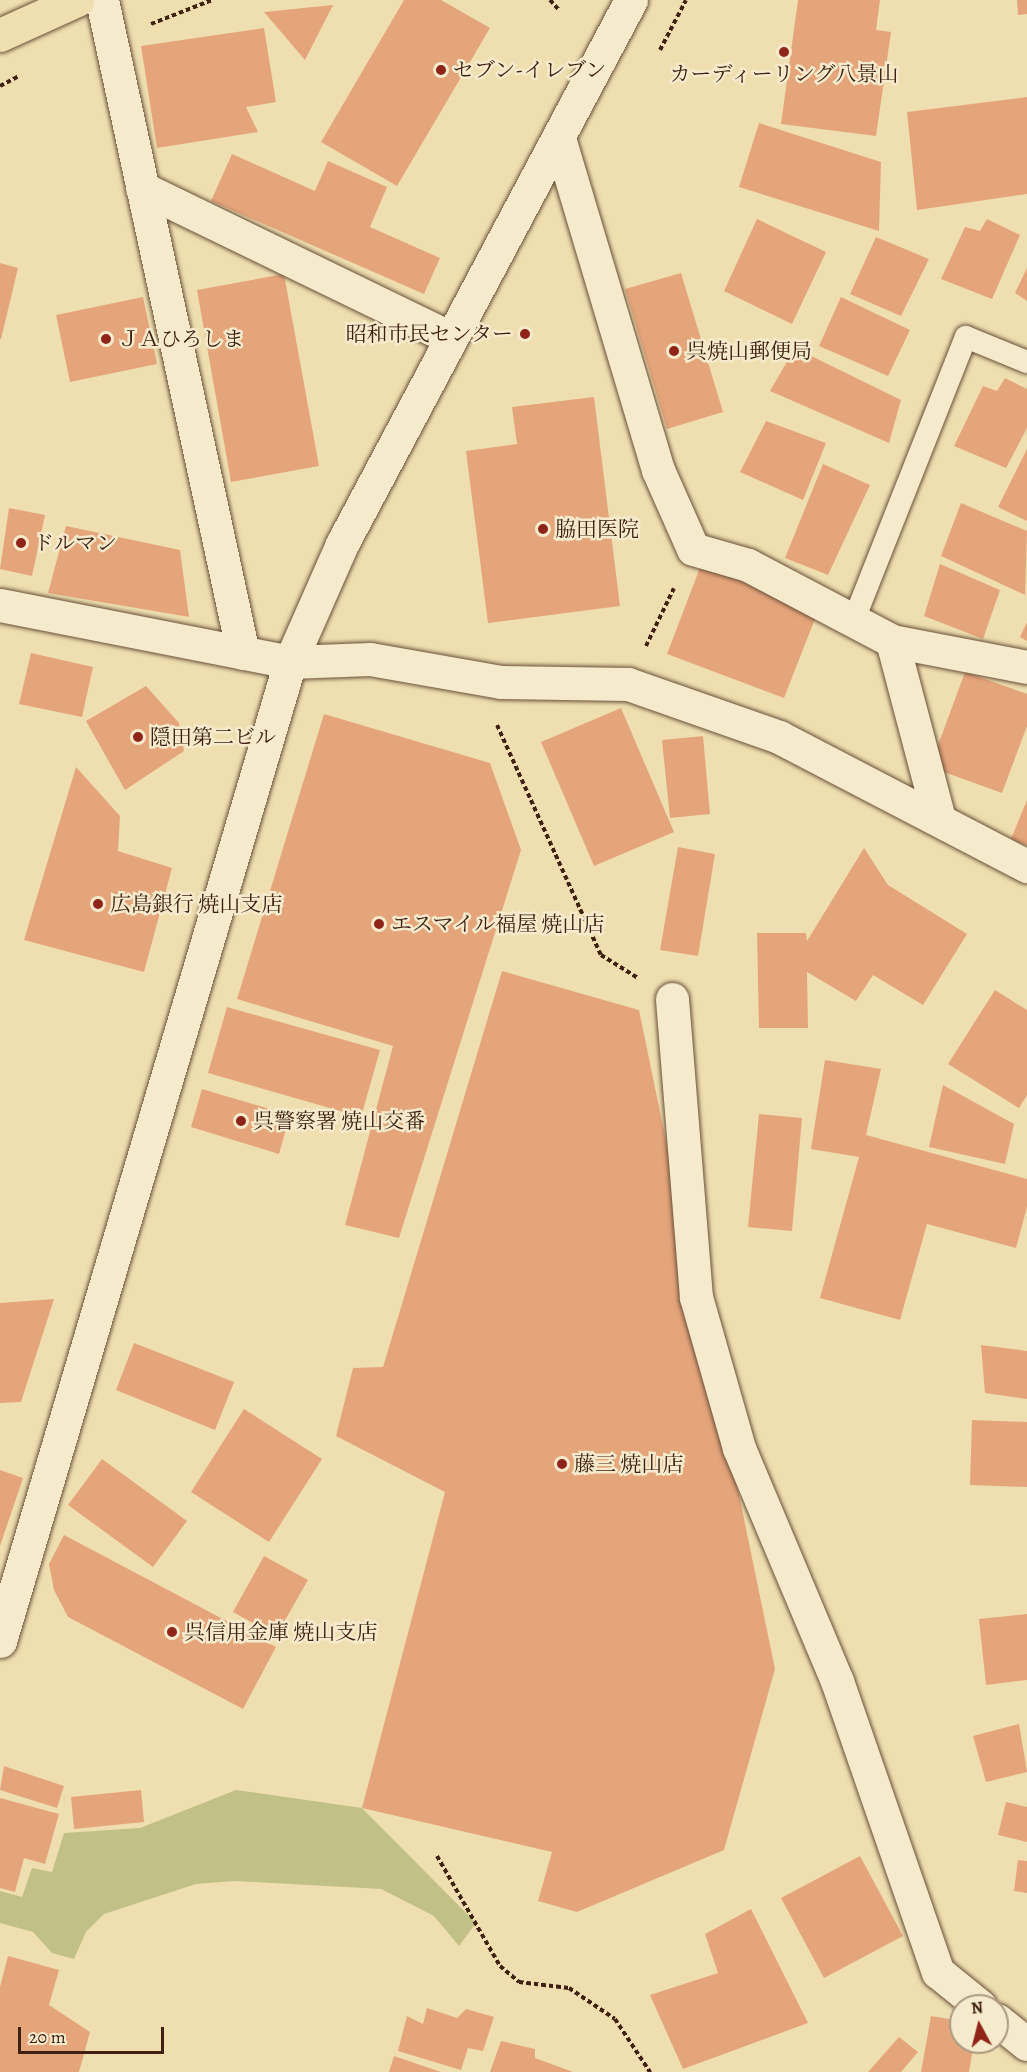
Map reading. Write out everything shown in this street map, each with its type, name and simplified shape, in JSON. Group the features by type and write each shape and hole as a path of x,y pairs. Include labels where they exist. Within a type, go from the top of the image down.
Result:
{"main road":[{"path":"0,35 77,0"}],"street":[{"path":"102,0 243,653"},
{"path":"0,1641 290,662 342,544 631,0"},
{"path":"559,138 658,470 693,549 748,564 855,617 892,641 1027,668"},
{"path":"142,188 451,338"},
{"path":"0,605 290,662 370,659 501,682 628,684 779,737 938,815 1027,866"},
{"path":"892,641 938,815"},
{"path":"672,999 696,1297 739,1448 837,1681 938,1972 965,1994"},
{"path":"1009,2030 1027,2044"},
{"path":"1022,2072 1027,2054"}],"lane":[{"path":"855,617 966,337 1027,362"}],"path":[{"path":"550,0 560,11"},
{"path":"660,50 686,0"},
{"path":"628,684 693,549"},
{"path":"473,676 601,955 672,999"},
{"path":"437,1856 500,1966 519,1982 569,1989 615,2019 650,2072"}],"shaded area":[{"path":"236,1790 362,1808 476,1923 459,1946 434,1916 381,1889 234,1881 196,1884 104,1914 86,1932 74,1959 52,1953 33,1932 0,1923 0,1891 22,1897 32,1868 52,1872 64,1833 140,1828"}],"building":[{"path":"404,0 441,0 490,28 397,186 321,142"},
{"path":"798,0 880,0 876,30 891,32 876,136 781,124"},
{"path":"1017,0 1027,0 1027,14 1018,15"},
{"path":"333,5 305,60 264,12"},
{"path":"264,28 276,102 246,107 258,132 157,148 141,46"},
{"path":"1027,97 1027,194 917,210 907,112"},
{"path":"759,123 881,162 879,231 739,187"},
{"path":"232,154 315,191 328,161 387,187 370,227 440,258 424,294 211,201"},
{"path":"757,219 826,252 792,324 724,291"},
{"path":"987,219 1020,235 992,299 941,279 965,227 980,231"},
{"path":"876,237 929,259 901,316 850,294"},
{"path":"0,263 18,268 1,339 0,339"},
{"path":"1027,268 1027,301 1015,293"},
{"path":"681,273 723,412 667,429 625,289"},
{"path":"284,274 319,466 231,482 197,290"},
{"name":"ＪＡひろしま","path":"143,297 157,364 70,382 56,315"},
{"path":"841,297 910,330 888,376 819,346"},
{"path":"795,348 901,400 889,443 770,391"},
{"path":"1005,378 1027,389 1027,428 1006,468 954,446 983,386 997,391"},
{"name":"脇田医院","path":"594,397 620,606 488,623 466,451 517,444 512,407"},
{"path":"766,421 826,443 803,500 740,472"},
{"path":"1027,449 1027,521 998,507"},
{"path":"823,464 870,485 828,575 785,558"},
{"path":"961,503 1027,531 1025,595 941,556"},
{"path":"9,508 45,515 32,576 0,569"},
{"path":"66,526 180,550 189,617 48,593"},
{"path":"940,564 1000,590 983,639 924,616"},
{"path":"701,565 818,611 784,698 667,654"},
{"path":"1027,622 1027,641 1020,637"},
{"path":"31,653 93,667 82,717 19,704"},
{"path":"965,672 1027,694 1027,726 1002,793 930,767"},
{"name":"隠田第二ビル","path":"146,686 179,723 184,751 125,790 86,721"},
{"path":"621,708 674,832 594,866 541,742"},
{"name":"エスマイル福屋 焼山店","path":"324,714 490,763 521,850 399,1238 345,1225 393,1046 237,999"},
{"path":"703,736 710,814 670,818 662,740"},
{"name":"広島銀行 焼山支店","path":"76,767 120,816 118,851 172,868 144,972 24,940"},
{"path":"1027,800 1027,845 1011,839"},
{"path":"678,847 715,854 698,956 660,950"},
{"path":"864,848 888,885 967,934 923,1005 873,975 856,1001 807,972 808,1028 759,1028 757,933 806,933 807,941"},
{"name":"藤三 焼山店","path":"502,971 639,1010 775,1669 724,1850 577,1912 538,1901 552,1852 362,1808 445,1492 336,1436 353,1368 383,1367"},
{"path":"995,990 1027,1010 1027,1095 1019,1108 948,1064"},
{"path":"227,1007 380,1050 361,1117 208,1073"},
{"path":"825,1060 881,1069 866,1135 1027,1179 1027,1207 1016,1248 927,1224 900,1320 820,1298 859,1157 811,1149"},
{"path":"943,1085 1014,1124 1005,1164 929,1147"},
{"name":"呉警察署 焼山交番","path":"202,1089 290,1115 279,1154 191,1127"},
{"path":"759,1114 802,1118 792,1231 748,1227"},
{"path":"54,1299 21,1402 0,1403 0,1303"},
{"path":"134,1343 234,1382 215,1430 116,1390"},
{"path":"981,1345 1027,1351 1027,1399 985,1393"},
{"path":"244,1409 322,1459 269,1542 191,1492"},
{"path":"972,1420 1027,1422 1027,1487 970,1485"},
{"path":"102,1459 187,1521 153,1567 68,1505"},
{"path":"0,1470 23,1478 0,1546"},
{"name":"呉信用金庫 焼山支店","path":"64,1535 276,1647 243,1709 68,1617 54,1590 49,1564"},
{"path":"264,1556 308,1580 276,1636 233,1612"},
{"path":"1027,1614 1027,1680 986,1685 979,1619"},
{"path":"1019,1724 1027,1772 986,1782 973,1736"},
{"path":"4,1766 64,1786 57,1808 0,1790"},
{"path":"141,1790 144,1822 74,1829 71,1797"},
{"path":"0,1798 59,1814 45,1864 24,1858 15,1892 0,1888"},
{"path":"1006,1802 1027,1807 1027,1842 998,1835"},
{"path":"860,1856 903,1936 824,1978 781,1898"},
{"path":"1018,1860 1027,1861 1027,1893 1014,1891"},
{"path":"751,1909 808,2023 683,2069 650,1995 718,1973 705,1934"},
{"path":"8,1956 59,1970 49,2005 90,2032 79,2072 0,2072 0,1987"},
{"path":"427,2008 457,2018 466,2009 494,2017 483,2051 468,2048 461,2070 398,2051 407,2016 423,2024"},
{"path":"931,2016 949,2019 949,2054 972,2054 969,2072 921,2072"},
{"path":"899,2037 918,2052 901,2072 868,2072"},
{"path":"501,2041 535,2049 535,2058 573,2072 490,2072"},
{"path":"394,2056 441,2072 389,2072"}],"place":[{"name":"カーディーリング八景山","path":"784,52"},
{"name":"セブン-イレブン","path":"441,70"},
{"name":"昭和市民センター","path":"525,334"},
{"name":"ＪＡひろしま","path":"106,339"},
{"name":"呉焼山郵便局","path":"674,351"},
{"name":"脇田医院","path":"543,529"},
{"name":"ドルマン","path":"21,543"},
{"name":"隠田第二ビル","path":"138,737"},
{"name":"広島銀行 焼山支店","path":"98,904"},
{"name":"エスマイル福屋 焼山店","path":"379,924"},
{"name":"呉警察署 焼山交番","path":"241,1121"},
{"name":"藤三 焼山店","path":"562,1464"},
{"name":"呉信用金庫 焼山支店","path":"172,1632"}]}
